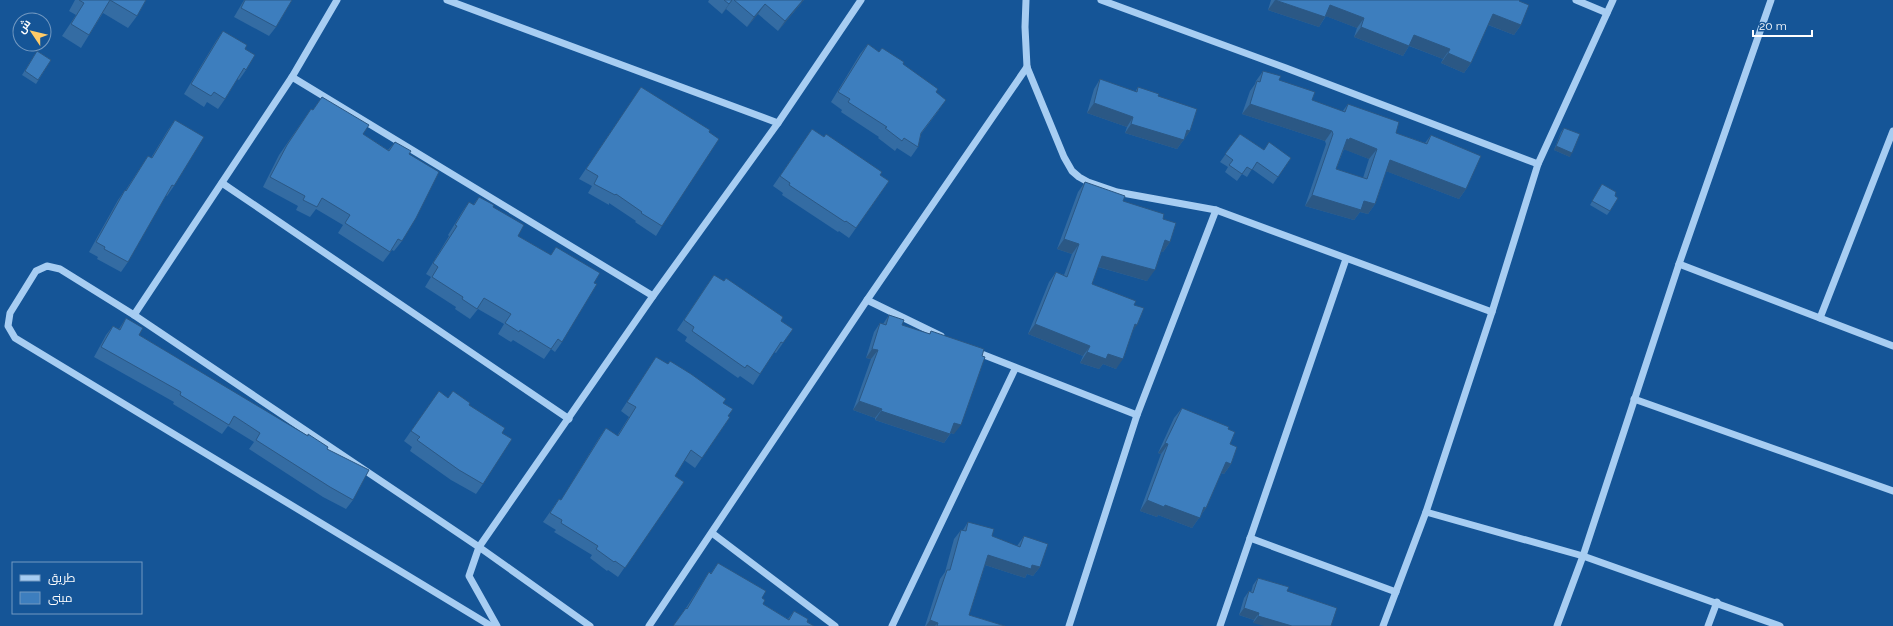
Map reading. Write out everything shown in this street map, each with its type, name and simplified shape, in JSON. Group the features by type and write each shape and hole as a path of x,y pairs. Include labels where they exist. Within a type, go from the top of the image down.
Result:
{"street":[{"path":"134,315 292,77 337,0"},
{"path":"447,0 778,123"},
{"path":"497,626 469,576 479,547 653,296 778,123 861,0"},
{"path":"1026,0 1025,27 1027,67 1064,157 1072,171 1079,177 1088,182 1117,192 1216,210 1492,312"},
{"path":"1101,0 1286,68 1538,164"},
{"path":"1576,0 1607,13"},
{"path":"1383,626 1426,512 1492,312 1538,164 1613,0"},
{"path":"1557,626 1583,556 1679,264 1771,0"},
{"path":"649,626 867,300 1027,67"},
{"path":"292,77 653,296"},
{"path":"1820,318 1893,130"},
{"path":"222,183 569,419"},
{"path":"1069,626 1137,416 1216,210"},
{"path":"1220,626 1346,259"},
{"path":"1679,264 1893,346"},
{"path":"491,626 15,338 8,326 10,313 36,271 47,266 60,269 134,315 479,547 590,626"},
{"path":"867,300 951,341"},
{"path":"964,348 1137,416"},
{"path":"892,626 1015,369"},
{"path":"1634,399 1893,491"},
{"path":"1426,512 1583,556 1717,602 1780,626"},
{"path":"712,533 835,626"},
{"path":"1250,538 1396,592"},
{"path":"1708,626 1717,602"}],"building":[{"path":"79,0 110,0 89,35 71,24 84,3"},
{"path":"110,0 146,0 137,16"},
{"path":"245,0 292,0 276,27 241,8"},
{"path":"724,0 732,0 729,4"},
{"path":"734,0 803,0 785,21 765,4 754,17"},
{"path":"1275,0 1520,0 1519,1 1529,5 1521,25 1493,14 1471,63 1448,53 1450,49 1414,35 1409,46 1361,27 1364,18 1330,5 1325,17"},
{"path":"223,31 247,45 245,49 255,55 246,70 244,68 225,99 214,92 211,96 191,84"},
{"path":"868,44 879,52 882,48 904,62 903,64 938,89 936,92 946,100 921,133 918,147 904,138 902,141 885,128 887,127 848,102 850,99 838,92"},
{"path":"36,52 51,60 38,80 25,71"},
{"path":"1263,71 1281,76 1279,80 1315,92 1312,100 1345,112 1348,104 1399,122 1396,133 1427,144 1431,135 1481,156 1466,189 1390,160 1375,204 1364,201 1361,210 1312,195 1333,134 1332,131 1250,104 1257,81 1260,82","holes":["1350,138 1377,149 1367,179 1336,169 1347,139 1349,140"]},
{"path":"1100,79 1137,92 1138,87 1159,94 1158,96 1197,109 1190,131 1187,130 1184,140 1131,124 1133,117 1094,103"},
{"path":"641,87 710,130 709,132 719,139 662,226 641,213 642,212 616,194 615,195 594,184 598,176 586,169"},
{"path":"322,97 369,125 363,134 389,151 395,142 411,151 409,154 439,172 416,218 402,241 398,239 390,252 345,223 350,215 322,198 317,207 303,200 305,196 270,177 287,145 311,109 313,110"},
{"path":"175,120 204,137 174,186 172,185 128,262 104,249 105,247 96,242 125,190 126,191 148,156 152,158"},
{"path":"1564,128 1580,134 1572,153 1556,146"},
{"path":"812,129 824,137 826,134 882,172 880,175 889,181 856,228 789,185 790,183 780,176"},
{"path":"1240,134 1264,150 1269,142 1291,158 1278,177 1257,162 1252,170 1247,167 1242,174 1229,165 1233,160 1225,154"},
{"path":"1085,182 1125,196 1123,201 1164,214 1163,219 1176,223 1170,242 1165,240 1155,270 1102,256 1092,284 1136,301 1134,305 1144,308 1137,325 1135,324 1123,359 1108,354 1106,359 1087,352 1090,346 1035,324 1056,272 1067,277 1079,244 1064,239"},
{"path":"1602,184 1616,192 1615,196 1618,198 1610,211 1592,201"},
{"path":"479,197 524,225 518,236 551,255 556,247 600,273 594,283 597,284 562,342 558,339 551,349 520,330 519,332 505,323 511,314 484,298 477,309 462,299 463,297 432,277 438,267 433,263 457,226 455,225 469,202 474,205"},
{"path":"714,275 724,281 726,278 783,317 781,321 793,329 783,343 781,342 760,374 747,365 745,368 692,331 694,327 684,320"},
{"path":"889,315 904,320 902,325 930,334 931,331 984,349 982,356 985,357 961,425 954,423 950,434 881,411 882,409 859,401 878,350 872,349 880,323 886,325"},
{"path":"126,318 143,328 139,335 308,436 308,434 328,447 327,449 369,470 353,500 256,440 260,433 234,416 229,425 180,395 181,392 101,347 113,326 120,330"},
{"path":"656,357 668,364 670,361 691,374 726,399 723,403 733,409 728,416 730,417 702,458 691,450 675,476 684,482 625,568 596,549 598,546 561,523 562,520 550,513 559,499 561,500 606,428 618,436 636,407 627,402"},
{"path":"439,391 448,398 453,391 470,403 469,405 505,428 502,433 512,439 483,484 459,470 417,440 420,437 411,431"},
{"path":"1182,408 1229,427 1228,429 1235,432 1230,444 1237,447 1231,464 1226,462 1206,508 1204,507 1200,518 1147,500 1168,444 1165,443"},
{"path":"968,522 994,529 992,536 1020,547 1024,536 1048,544 1040,567 1032,565 1031,569 988,555 969,615 1005,626 937,626 938,623 930,620 947,570 950,570 961,530 966,531"},
{"path":"718,563 766,591 762,598 765,600 763,604 789,620 794,611 808,619 807,622 814,626 673,626 686,608 687,609 709,572 711,574"},
{"path":"1258,578 1289,587 1287,591 1337,608 1331,626 1292,626 1258,616 1259,613 1244,608 1249,591 1253,593"}]}
